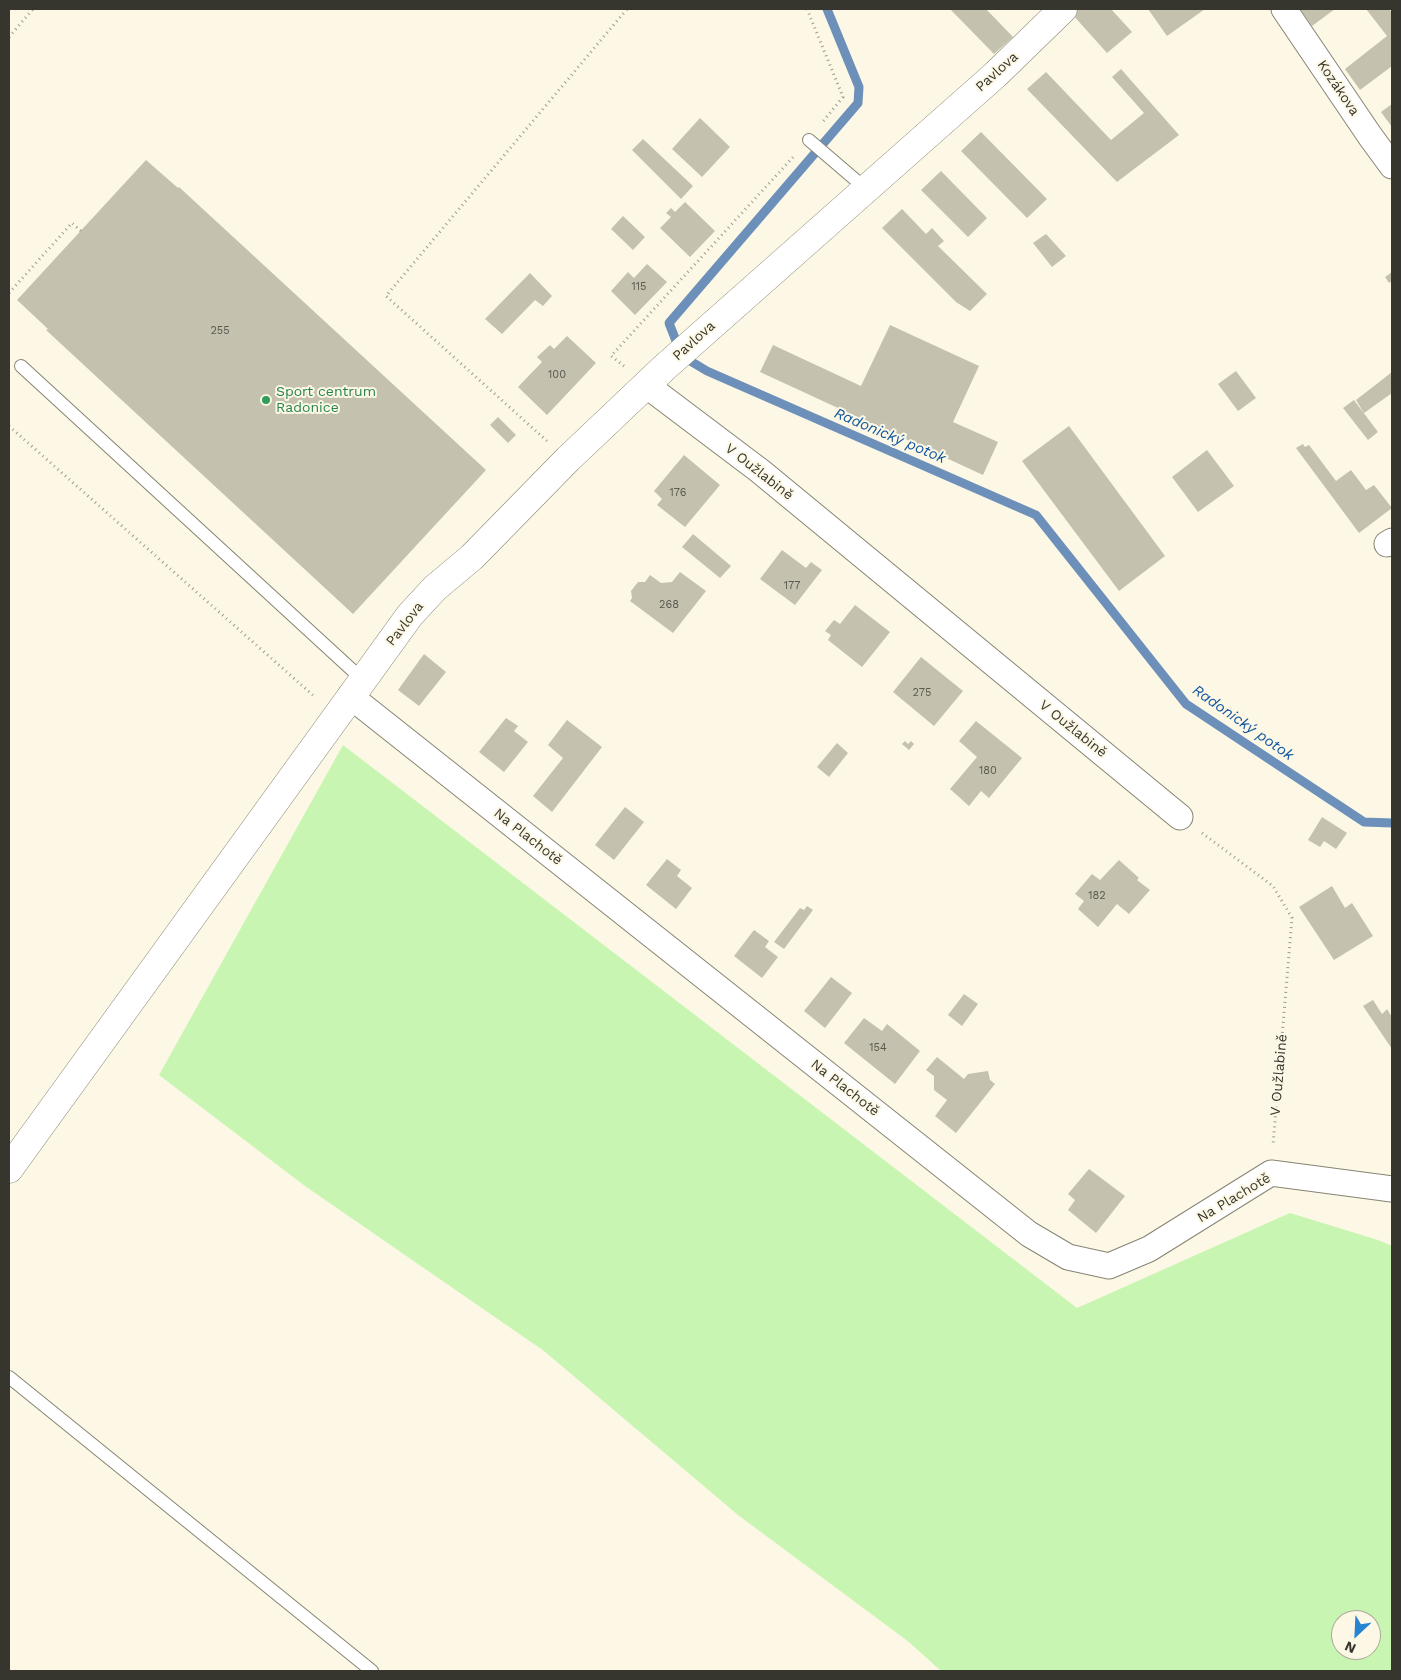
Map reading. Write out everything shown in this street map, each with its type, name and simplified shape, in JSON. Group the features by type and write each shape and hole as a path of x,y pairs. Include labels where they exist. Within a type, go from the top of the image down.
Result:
{"street":[{"name":"Pavlova","path":"9,1169 410,615 435,588 472,557 568,459 656,376 865,188 995,75 1063,9"},
{"name":"Kozákova","path":"1284,9 1392,166"},
{"name":"V Oužlabině","path":"656,376 760,471 1180,818"},
{"name":"Na Plachotě","path":"350,697 1029,1234 1068,1257 1109,1266 1149,1249 1271,1173 1392,1190"}],"lane":[{"path":"810,140 865,188"},
{"path":"21,366 350,697"},
{"path":"9,1378 372,1671"}],"path":[{"path":"9,37 33,9"},
{"path":"568,459 386,296 627,9"},
{"path":"656,376 611,356 810,140 843,97 807,9"},
{"path":"9,293 72,223 81,231"},
{"path":"9,426 350,697"},
{"name":"V Oužlabině","path":"1180,818 1273,886 1292,918 1271,1173"}],"green space":[{"path":"343,745 1077,1308 1290,1213 1392,1246 1392,1671 941,1671 909,1642 738,1515 544,1351 305,1186 159,1075"}],"building":[{"path":"950,9 986,9 1013,37 994,54"},
{"path":"1077,9 1111,9 1132,32 1107,53 1072,14"},
{"path":"1148,9 1205,9 1167,36"},
{"path":"1300,9 1335,9 1312,26"},
{"path":"1366,9 1389,9 1392,13 1392,66 1360,90 1345,69 1387,36"},
{"path":"1121,69 1179,135 1117,182 1027,89 1046,72 1111,140 1144,113 1112,77"},
{"path":"1392,104 1392,127 1381,112"},
{"path":"700,118 730,147 702,177 672,149"},
{"path":"981,132 1047,199 1027,218 961,151"},
{"path":"643,139 693,186 681,199 632,150"},
{"name":"Sport centrum Radonice","path":"146,160 179,187 486,470 353,614 46,330 48,329 17,300"},
{"path":"941,171 987,218 968,237 921,190"},
{"path":"685,202 715,231 690,257 660,228 671,217 666,213 671,208 675,212"},
{"path":"902,209 926,234 932,228 944,241 938,246 987,294 970,311 956,302 882,228"},
{"path":"623,216 645,237 633,250 611,229"},
{"path":"1046,234 1066,256 1052,267 1033,243"},
{"path":"647,264 667,282 635,315 611,291 628,272 634,278"},
{"path":"1392,272 1392,281 1389,283 1385,277"},
{"path":"530,273 552,296 543,306 535,300 502,334 485,319"},
{"path":"890,325 979,366 953,422 998,442 983,475 760,372 773,345 861,386"},
{"path":"567,336 596,363 547,415 518,387 542,362 537,357 550,345 554,349"},
{"path":"1236,371 1256,398 1238,411 1218,384"},
{"path":"1392,372 1392,393 1364,413 1356,400"},
{"path":"1354,400 1378,432 1368,440 1343,408"},
{"path":"498,417 516,435 508,443 490,425"},
{"path":"1069,426 1165,556 1119,591 1022,461"},
{"path":"1303,444 1305,447 1309,445 1336,481 1351,470 1366,490 1374,485 1392,508 1359,533 1296,448"},
{"path":"1207,450 1234,486 1198,512 1172,477"},
{"path":"684,455 720,485 685,527 657,505 662,499 654,491"},
{"path":"693,534 731,566 720,578 682,547"},
{"path":"782,550 806,568 811,562 822,570 795,605 760,579"},
{"path":"680,572 706,591 673,633 630,601 632,598 631,591 638,582 645,582 650,575 661,583 672,582"},
{"path":"855,605 890,632 862,667 828,640 831,635 825,631 834,620 840,624"},
{"path":"424,654 446,672 419,706 398,690"},
{"path":"921,657 963,691 934,726 893,692"},
{"path":"506,718 518,726 514,731 528,742 504,772 479,752"},
{"path":"567,720 602,747 552,812 533,796 563,758 548,745"},
{"path":"976,721 1022,758 989,798 981,791 969,806 950,789 977,757 959,741"},
{"path":"905,741 908,744 911,741 914,744 909,750 902,744"},
{"path":"837,743 848,753 829,777 817,767"},
{"path":"625,807 644,822 614,860 595,845"},
{"path":"1322,817 1347,833 1336,849 1324,841 1320,847 1308,840"},
{"path":"667,859 681,870 677,876 692,888 676,909 646,885"},
{"path":"1119,860 1139,878 1137,880 1150,890 1129,914 1117,904 1098,927 1078,909 1084,901 1075,894 1092,874 1100,880"},
{"path":"1332,886 1345,908 1352,903 1373,936 1334,960 1299,907"},
{"path":"807,906 813,910 784,949 774,942 800,908 804,910"},
{"path":"754,930 769,941 765,947 778,957 762,978 734,956"},
{"path":"831,977 852,993 825,1028 804,1011"},
{"path":"964,994 978,1004 962,1026 948,1015"},
{"path":"1373,1000 1382,1014 1387,1009 1392,1017 1392,1049 1363,1006"},
{"path":"864,1018 882,1031 887,1024 920,1051 895,1084 844,1043"},
{"path":"937,1057 964,1079 968,1074 988,1071 990,1080 995,1084 956,1133 935,1116 947,1100 934,1090 934,1076 926,1070"},
{"path":"1089,1169 1125,1196 1096,1233 1068,1210 1075,1200 1068,1194"}],"waterway":[{"name":"Radonický potok","path":"827,9 859,87 858,103 669,323 682,356 707,371 1036,515 1186,704 1364,822 1392,823"}],"place":[{"name":"Sport centrum Radonice","path":"266,400"}]}
